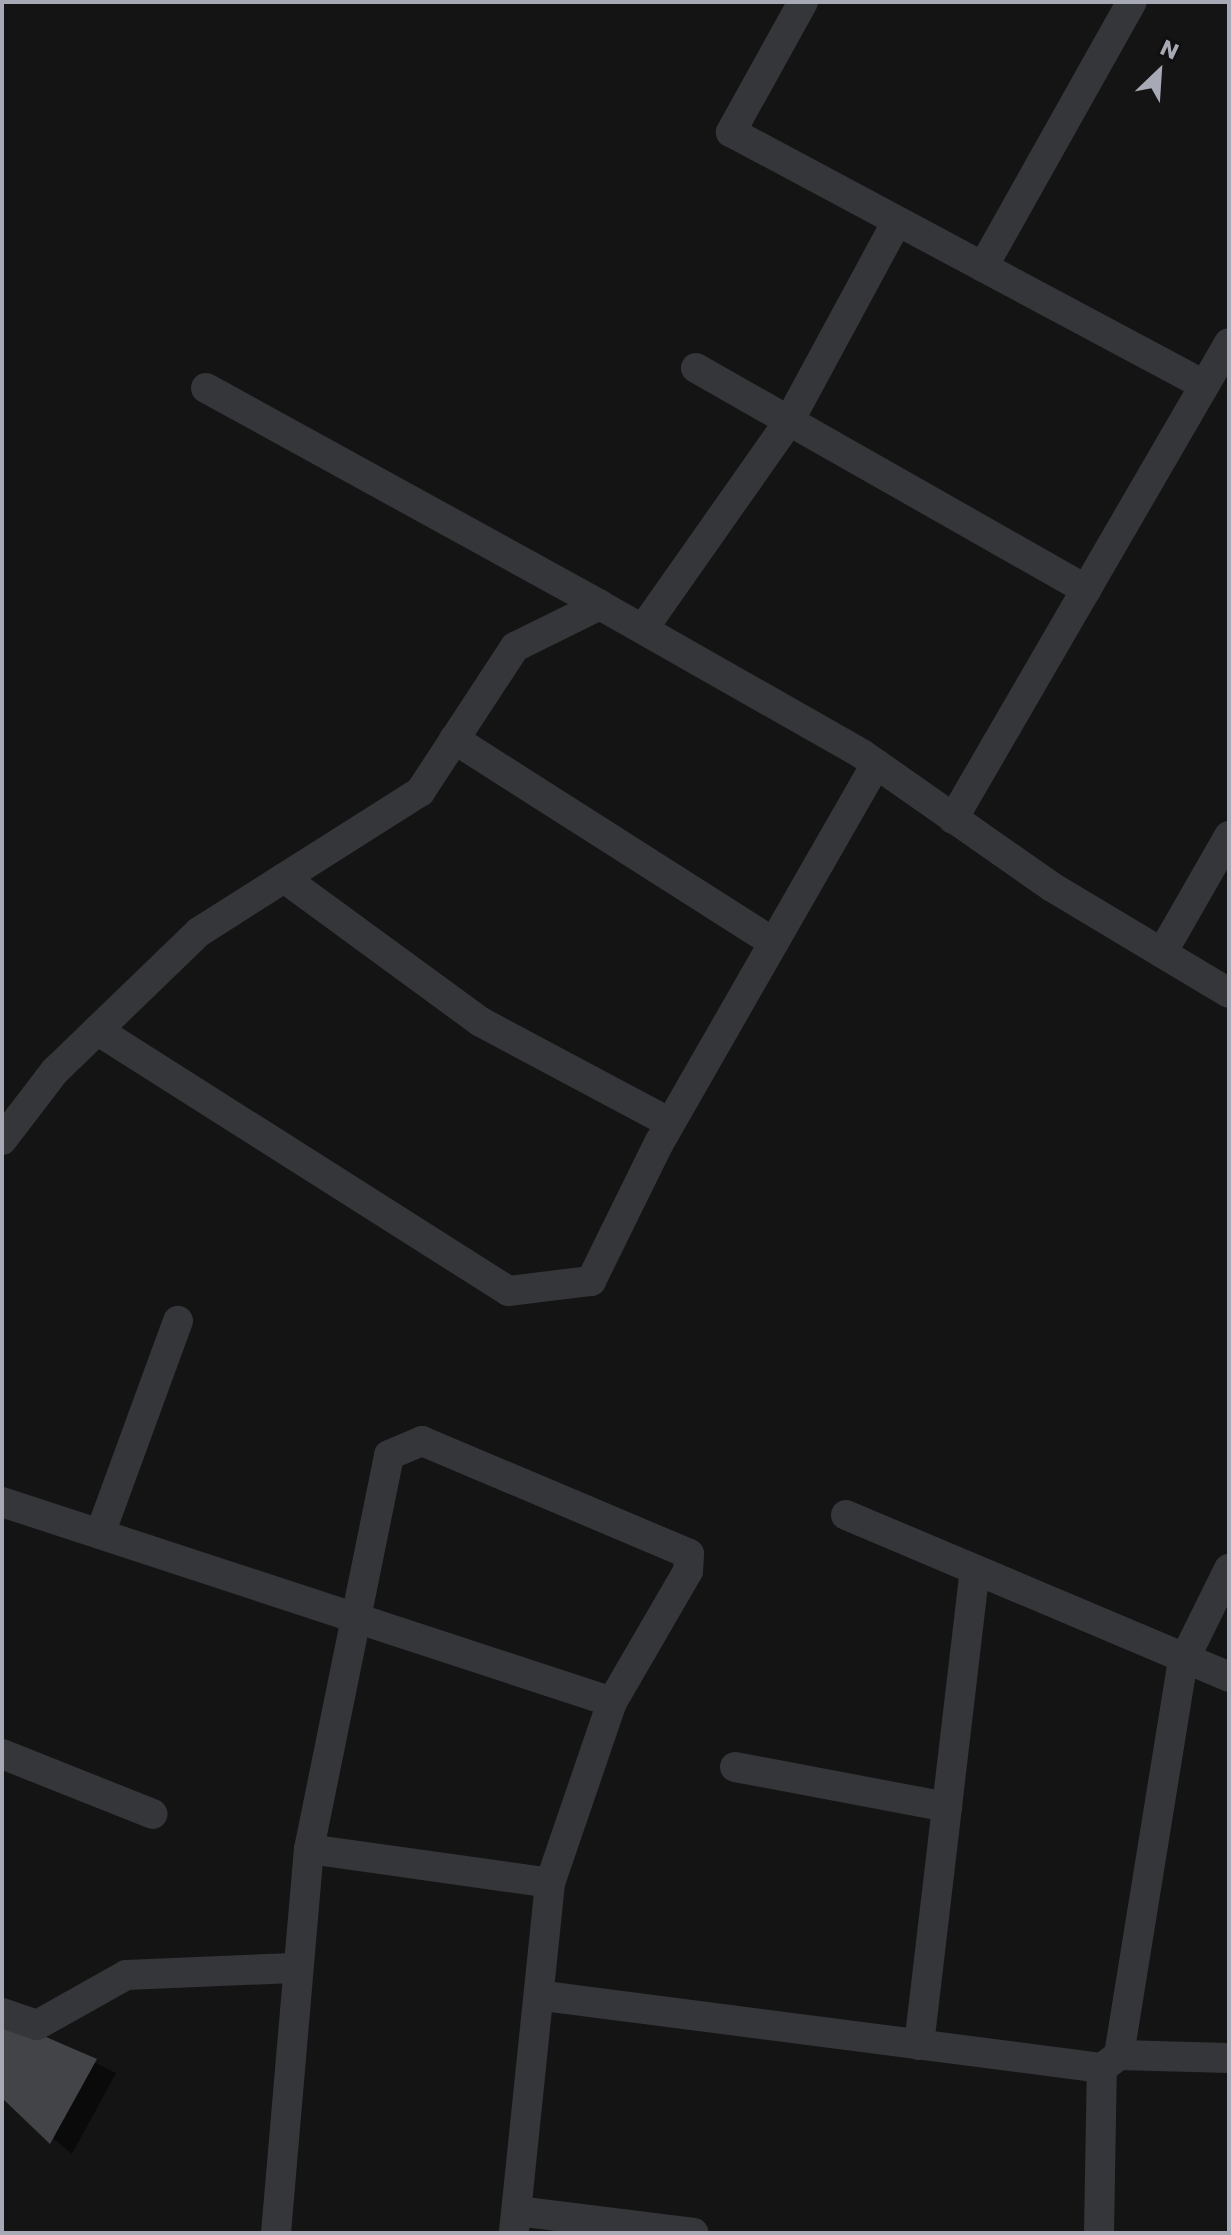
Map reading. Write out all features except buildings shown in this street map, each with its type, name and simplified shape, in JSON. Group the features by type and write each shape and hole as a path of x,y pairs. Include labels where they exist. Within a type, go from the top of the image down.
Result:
{"street":[{"path":"803,2 731,132 1204,385"},
{"path":"983,267 1132,2"},
{"path":"643,629 789,421 897,221"},
{"path":"953,819 1229,343"},
{"path":"696,368 1086,590"},
{"path":"206,388 643,629 876,764 953,819 1229,993"},
{"path":"2,1140 97,1030 199,932 420,792 515,647 600,605"},
{"path":"454,739 774,943"},
{"path":"97,1030 508,1291 591,1281 670,1123 876,764"},
{"path":"1162,953 1229,836"},
{"path":"284,878 481,1022 670,1123"},
{"path":"100,1534 178,1321"},
{"path":"276,2233 294,1968 309,1849 389,1455 422,1441 689,1554 688,1571 612,1702 550,1883 544,1996 516,2222 694,2233"},
{"path":"2,1502 612,1702"},
{"path":"846,1515 1183,1662 1229,1677"},
{"path":"1099,2233 1110,2062 1183,1662 1229,1569"},
{"path":"919,2045 975,1571"},
{"path":"2,1754 153,1814"},
{"path":"735,1767 947,1807"},
{"path":"309,1849 550,1883"},
{"path":"2,2013 37,2025 126,1975 294,1968"},
{"path":"544,1996 919,2045 1110,2062 1229,2058"}]}
